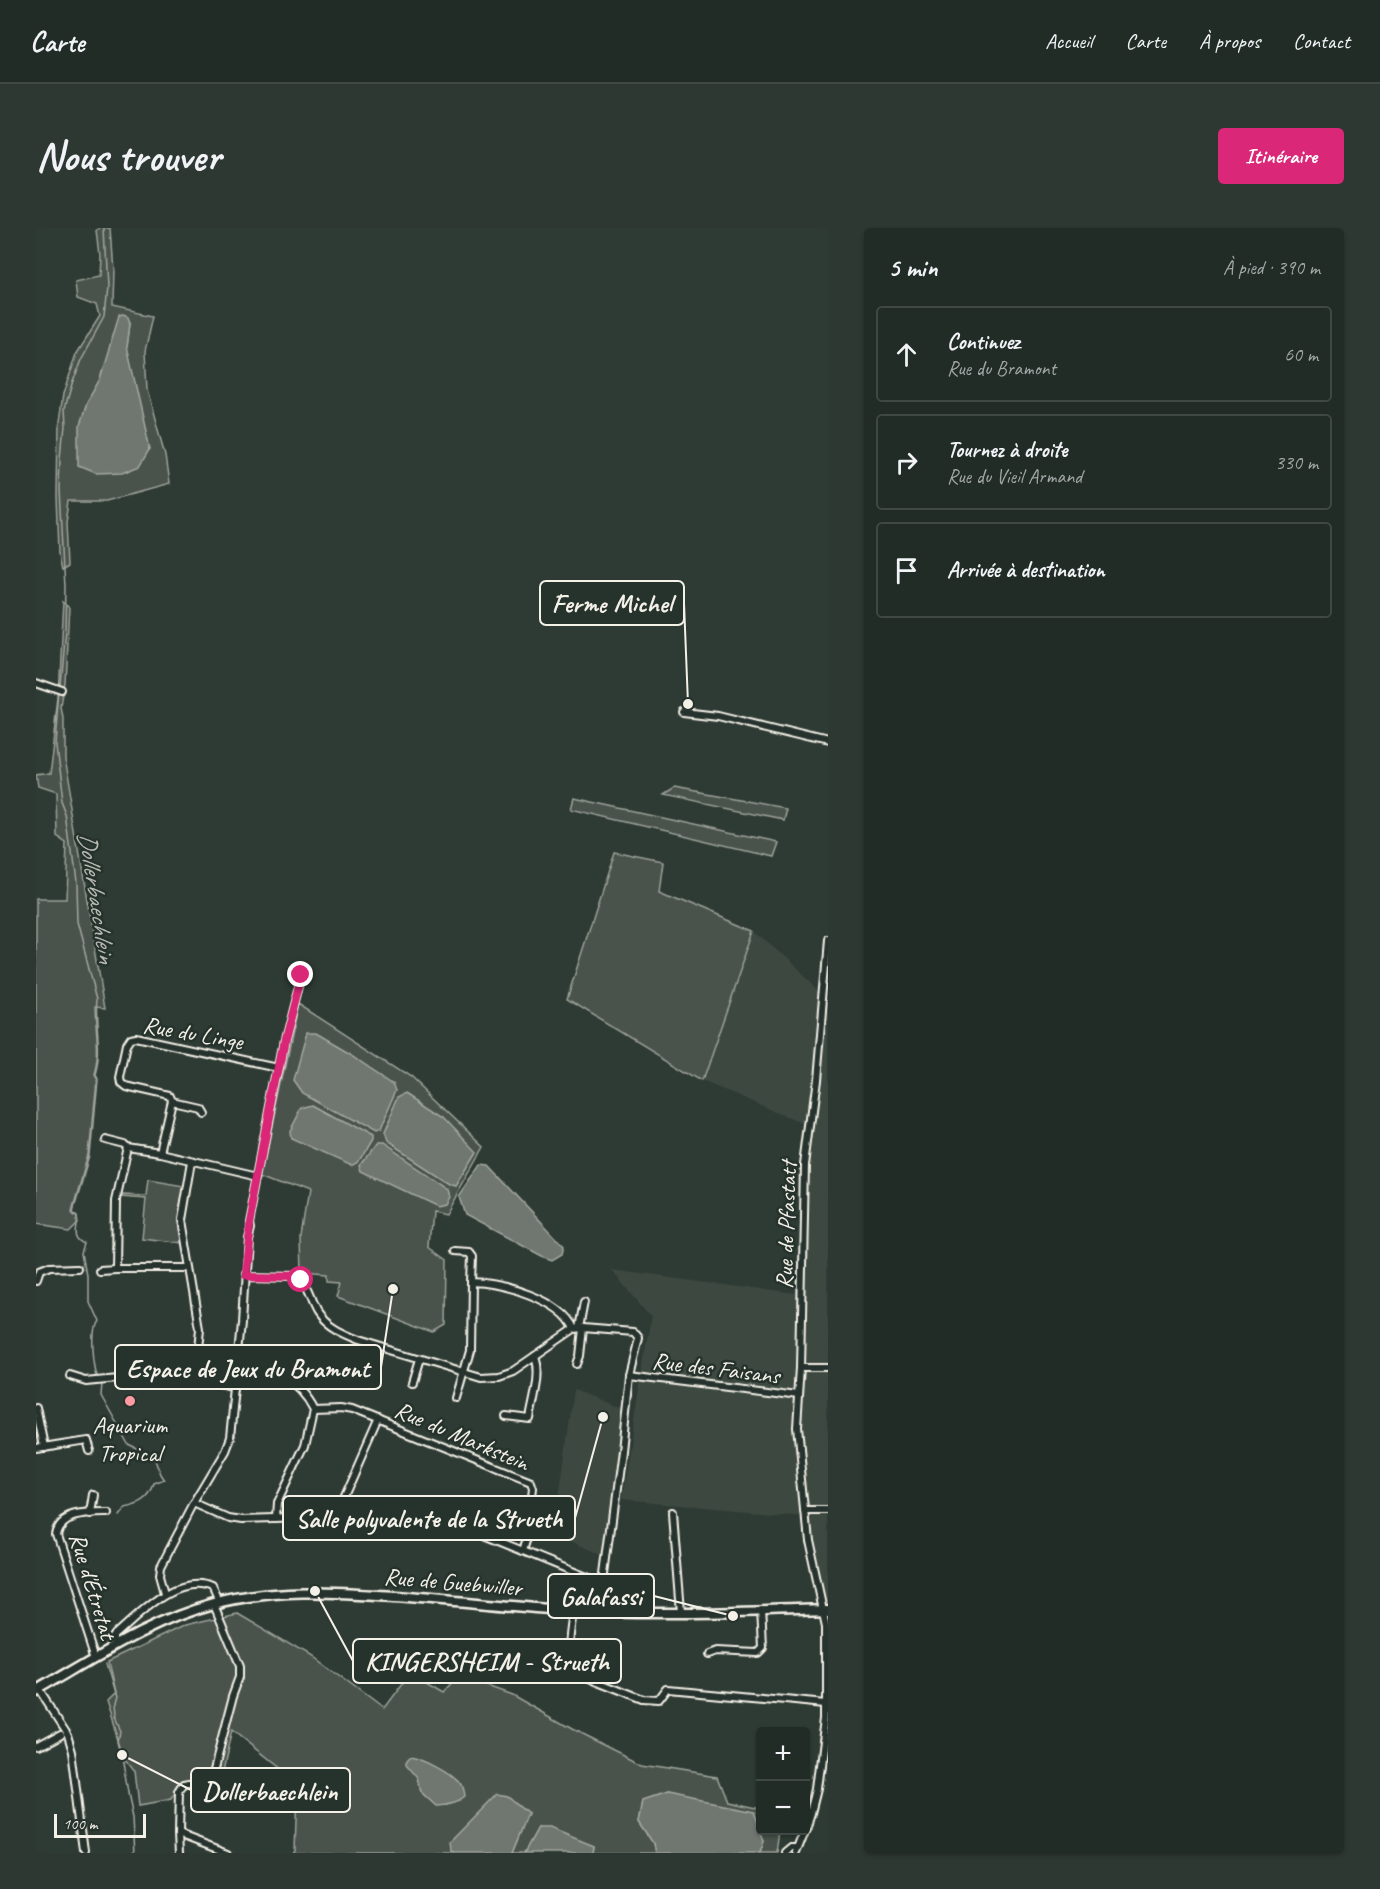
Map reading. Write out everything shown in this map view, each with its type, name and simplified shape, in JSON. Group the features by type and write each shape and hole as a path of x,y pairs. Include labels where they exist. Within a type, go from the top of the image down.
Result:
{"main road":[{"name":"Rue de Guebwiller","path":"38,1691 115,1646 162,1622 217,1603 257,1595 311,1591 600,1612 825,1609"}],"street":[{"path":"36,682 62,692"},
{"path":"684,712 718,716 828,743"},
{"name":"Rue de Pfastatt","path":"810,1814 815,1800 826,1741 826,1623 825,1609 808,1540 797,1429 801,1368 804,1165 816,1080 828,940"},
{"path":"165,1593 160,1575 161,1566 230,1438 249,1221 279,1068 298,984 304,972"},
{"name":"Rue du Linge","path":"201,1112 198,1107 172,1101 170,1096 126,1086 121,1082 127,1044 131,1038 136,1037 279,1068"},
{"path":"160,1153 172,1101"},
{"path":"105,1140 125,1145 128,1148 160,1153 258,1176"},
{"path":"115,1268 116,1201 128,1148"},
{"path":"192,1161 182,1213 200,1328 195,1379"},
{"path":"455,1251 469,1252 472,1256 470,1350 456,1398"},
{"path":"36,1281 37,1269 80,1267"},
{"path":"100,1269 189,1268"},
{"path":"243,1275 295,1276 301,1280 318,1314 341,1333 481,1377 499,1376 513,1371 579,1328"},
{"path":"471,1282 516,1289 542,1300 579,1328 633,1332 638,1338 629,1375 600,1612"},
{"path":"577,1364 580,1356 579,1328 584,1302"},
{"path":"506,1416 530,1419 537,1375 535,1356"},
{"path":"412,1382 419,1359"},
{"path":"238,1361 276,1372 289,1379 298,1386 312,1410 305,1445 277,1504 276,1519"},
{"path":"801,1368 828,1368"},
{"path":"70,1376 86,1381 154,1372 235,1388"},
{"name":"Rue des Faisans","path":"629,1375 799,1396"},
{"path":"36,1408 40,1448 87,1440 89,1450"},
{"name":"Rue du Markstein","path":"312,1410 341,1408 352,1410 531,1482 533,1488 526,1541 522,1551"},
{"path":"341,1513 341,1504 378,1420"},
{"name":"Rue d'Étretat","path":"90,1514 93,1495"},
{"path":"194,1503 228,1518 311,1518 379,1507 408,1508 432,1514 604,1584"},
{"path":"805,1511 828,1511"},
{"path":"674,1512 681,1612"},
{"name":"Rue d'Étretat","path":"96,1657 56,1534 59,1523 63,1520 106,1513"},
{"name":"Rue de Guebwiller","path":"115,1646 115,1636 165,1593 189,1586 206,1585 213,1588 217,1603"},
{"path":"179,1853 179,1792 184,1784 207,1780 213,1776 240,1677 240,1666 217,1603"},
{"path":"707,1654 715,1652 758,1653 763,1648 761,1610"},
{"path":"573,1611 570,1658 576,1673 644,1700 659,1701 668,1689 826,1704"},
{"path":"38,1691 68,1732 73,1750 86,1853"},
{"path":"36,1746 60,1733"},
{"path":"178,1834 228,1853"},
{"name":"Rue de Pfastatt","path":"797,1850 803,1835"},
{"path":"785,1853 791,1848 797,1850"}],"shaded area":[{"path":"110,228 113,269 112,307 153,316 145,351 147,390 165,455 169,484 107,501 71,501 68,522 70,562 63,566 60,552 58,498 59,424 63,396 77,352 100,316 97,304 78,297 76,280 99,275 100,254 97,230","holes":["130,324 127,347 86,405 100,380 110,349"]},
{"path":"119,317 128,318 130,324 127,347 150,449 140,466 122,473 96,474 79,467 79,426 86,405 100,380"},
{"path":"63,601 69,607 65,685 61,708 63,756 105,1008 95,1007 97,1058 89,1155 73,1209 79,1214 80,1220 71,1229 36,1224 36,899 65,899 67,844 57,837 56,794 38,788 36,775 49,773 58,698"},
{"path":"674,788 786,808 783,820 663,795"},
{"path":"574,798 776,842 771,856 571,809"},
{"path":"614,852 663,862 659,891 754,931 702,1081 567,999"},
{"path":"754,931 819,991 828,937 828,1609 823,1609 805,1516 621,1500 651,1316 612,1270 796,1295 805,1124 702,1081"},
{"path":"298,1004 411,1077 484,1147 446,1214 432,1211 429,1247 447,1260 446,1325 434,1332 338,1296 342,1282 329,1281 329,1275 302,1273 301,1238 308,1192 262,1174"},
{"path":"306,1033 316,1033 394,1082 397,1090 379,1131 374,1133 302,1093 293,1080"},
{"path":"407,1093 444,1117 477,1152 456,1186 449,1184 386,1143 383,1134 399,1097"},
{"path":"313,1105 371,1137 359,1161 352,1165 291,1138 290,1131 302,1108"},
{"path":"376,1145 382,1145 447,1189 449,1197 445,1204 436,1206 363,1171 361,1165"},
{"path":"481,1165 489,1166 564,1246 562,1254 552,1260 542,1256 465,1215 459,1197"},
{"path":"148,1180 184,1186 178,1218 182,1243 142,1238 146,1199 121,1197 122,1195 146,1196"},
{"path":"574,1390 624,1410 603,1555 554,1534"},
{"path":"237,1613 311,1657 382,1710 410,1672 444,1692 459,1676 512,1695 572,1729 642,1764 717,1776 727,1801 756,1807 756,1835 779,1835 777,1853 760,1853 764,1841 667,1794 643,1802 639,1822 653,1843 655,1853 593,1853 594,1846 538,1828 524,1853 512,1853 528,1814 451,1850 454,1853 293,1853 295,1850 297,1791 280,1771 231,1732 220,1781 181,1784 171,1800 138,1806 134,1771 124,1758 106,1702 114,1694 107,1662 185,1625","holes":["419,1779 459,1801 436,1805 422,1793"]},
{"path":"411,1756 451,1774 461,1785 464,1797 454,1803 436,1806 422,1793 419,1779 407,1765 407,1760"},
{"path":"497,1794 507,1796 528,1814 512,1853 454,1853 450,1842"},
{"path":"667,1794 754,1811 756,1835 762,1835 764,1841 760,1853 655,1853 653,1843 639,1822 643,1802"},
{"path":"538,1828 550,1828 594,1846 593,1853 524,1853"}],"waterway":[{"name":"Dollerbaechlein","path":"60,687 66,585 61,491 64,411 81,359 104,317 107,287 104,228"},
{"name":"Dollerbaechlein","path":"59,692 55,742 62,803 67,816 76,883 77,924 97,999 98,1056 95,1075 97,1079 90,1156 74,1209 79,1213 78,1233 87,1242 84,1251 88,1274 88,1301 97,1321 93,1341 98,1378"},
{"name":"Dollerbaechlein","path":"102,1382 101,1395 129,1445 154,1457 164,1480 154,1484 147,1498 124,1507 118,1515"},
{"name":"Dollerbaechlein","path":"105,1664 115,1698 114,1718 120,1731 118,1741 133,1817 135,1853"}],"place":[{"name":"Ferme Michel","path":"688,704"},
{"name":"Espace de Jeux du Bramont","path":"393,1289"},
{"name":"Aquarium Tropical","path":"130,1401"},
{"name":"Salle polyvalente de la Strueth","path":"603,1417"},
{"name":"KINGERSHEIM - Strueth","path":"315,1591"},
{"name":"Galafassi","path":"733,1616"},
{"name":"Dollerbaechlein","path":"122,1755"}],"route":[{"path":"301,975 284,1041 249,1221 243,1275 295,1276 301,1280"}]}
